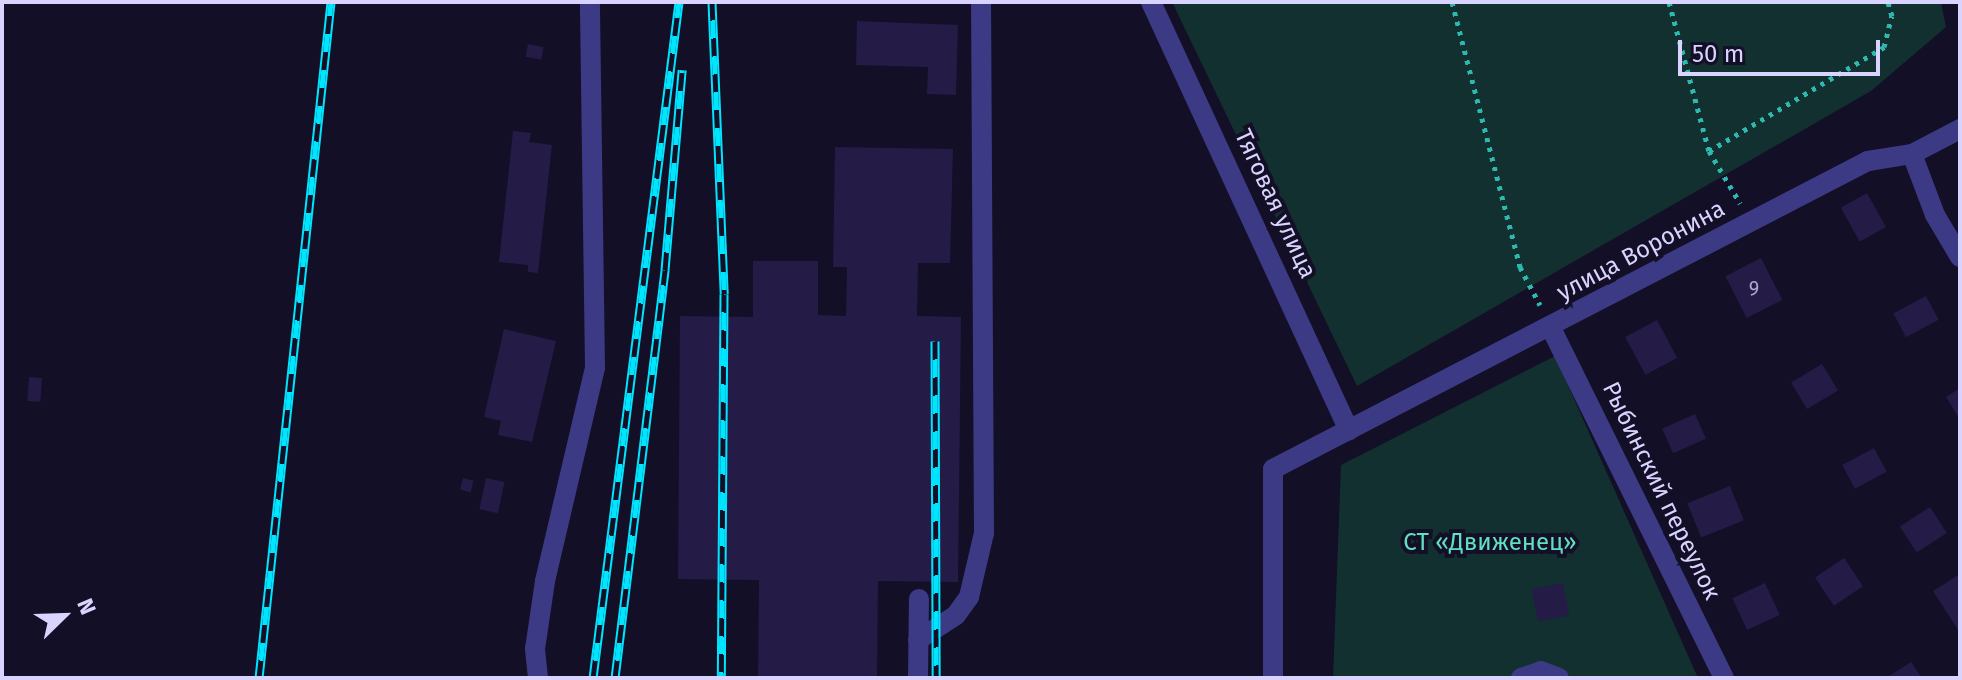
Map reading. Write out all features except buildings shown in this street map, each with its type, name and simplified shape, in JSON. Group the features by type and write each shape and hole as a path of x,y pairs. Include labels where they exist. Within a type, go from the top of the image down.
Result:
{"street":[{"path":"538,678 535,649 545,581 595,368 590,2"},
{"path":"918,640 956,615 969,597 984,533 981,2"},
{"name":"Тяговая улица","path":"1151,2 1349,430"},
{"name":"улица Воронина","path":"1273,678 1273,469 1551,328 1868,161 1912,154 1960,129"},
{"path":"1912,154 1935,215 1960,257"},
{"name":"Рыбинский переулок","path":"1551,328 1724,678"},
{"path":"918,678 919,599"},
{"path":"1521,678 1541,671 1559,678"}],"path":[{"path":"1452,2 1520,267 1551,328"},
{"path":"1669,2 1709,151 1751,222"},
{"path":"1709,151 1884,47 1892,16 1888,2"}],"green space":[{"path":"1172,2 1941,2 1946,27 1871,91 1357,386"},
{"name":"СТ «Движенец»","path":"1555,356 1698,678 1333,678 1341,465"}],"railway":[{"path":"259,678 331,2"},
{"path":"593,678 679,2"},
{"path":"712,2 724,294 721,678"},
{"path":"615,678 665,270 682,70"},
{"path":"935,341 936,678"}]}
